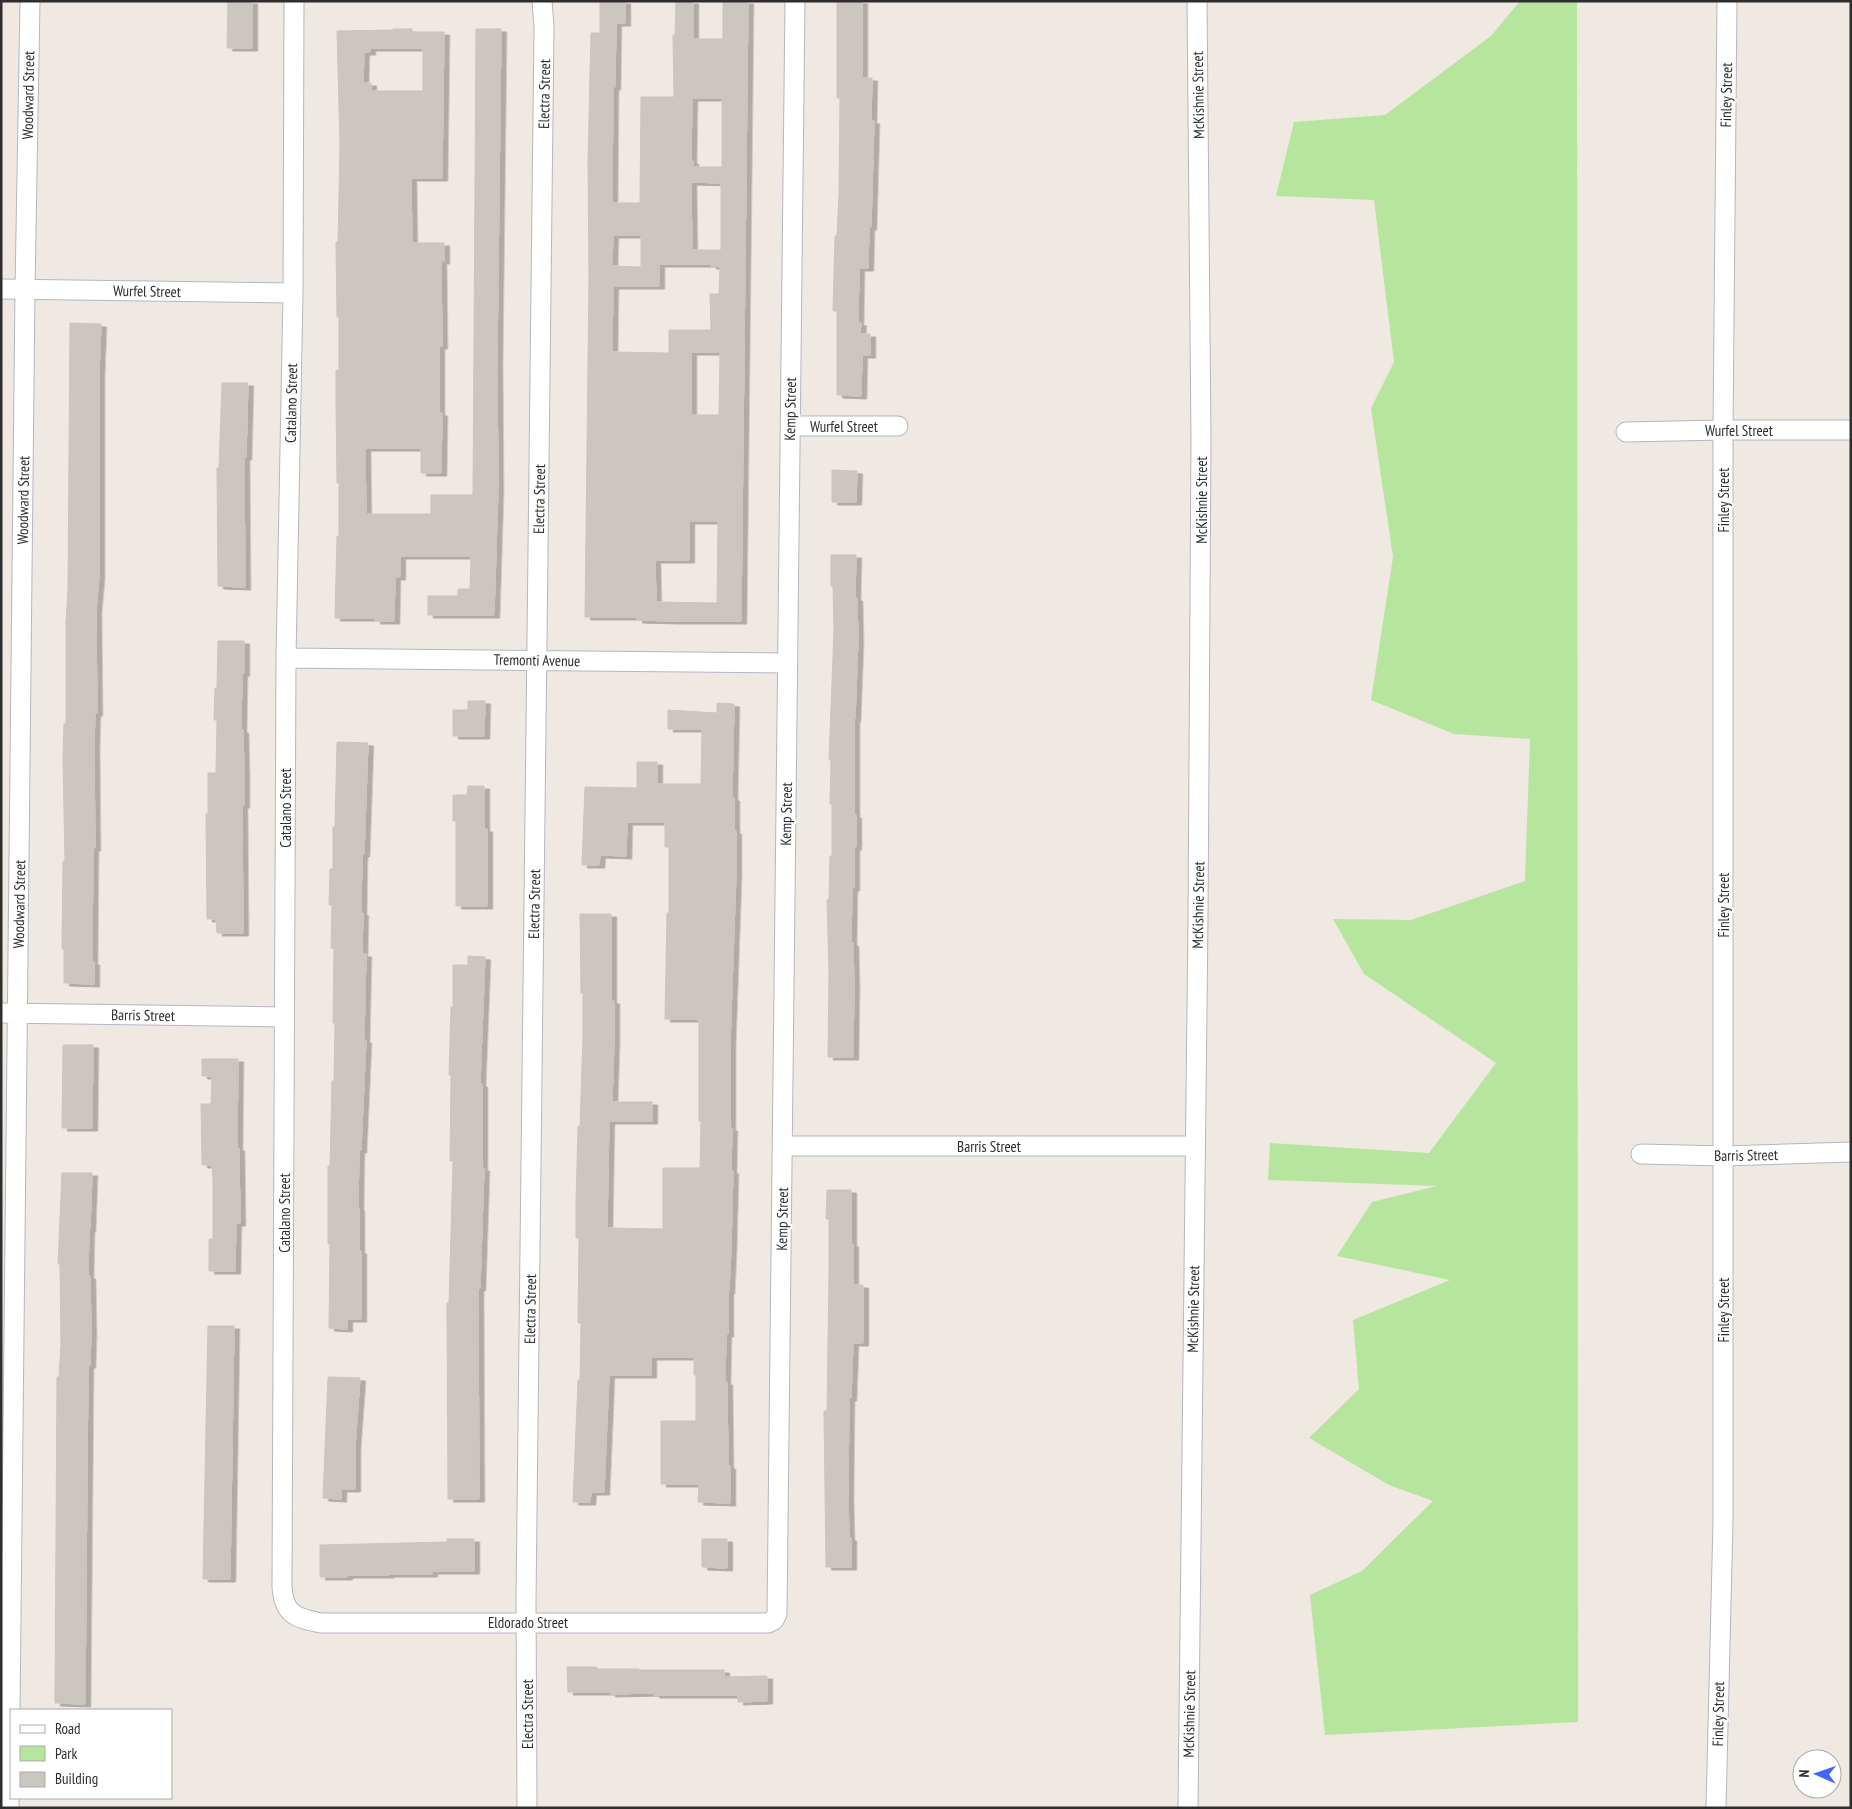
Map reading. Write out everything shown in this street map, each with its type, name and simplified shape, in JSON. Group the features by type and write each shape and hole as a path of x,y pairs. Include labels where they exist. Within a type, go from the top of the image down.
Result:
{"street":[{"name":"Woodward Street","path":"9,1808 10,1014 30,1"},
{"name":"Catalano Street","path":"290,1613 283,1600 282,1587 286,658 293,293 294,1"},
{"name":"Electra Street","path":"527,1808 526,1622 544,27 542,1"},
{"name":"Kemp Street","path":"768,1622 774,1620 777,1614 795,1"},
{"name":"McKishnie Street","path":"1188,1808 1201,449 1198,1"},
{"name":"Finley Street","path":"1716,1808 1723,1522 1723,430 1727,1"},
{"name":"Wurfel Street","path":"1,289 293,293"},
{"name":"Wurfel Street","path":"790,426 898,426"},
{"name":"Wurfel Street","path":"1626,432 1851,430"},
{"name":"Tremonti Avenue","path":"286,658 788,663"},
{"name":"Barris Street","path":"10,1014 284,1018"},
{"name":"Barris Street","path":"783,1146 1195,1146"},
{"name":"Barris Street","path":"1641,1154 1724,1156 1851,1152"},
{"name":"Eldorado Street","path":"290,1613 304,1620 321,1623 768,1622"}],"green space":[{"path":"1520,1 1577,1 1578,1722 1325,1735 1310,1595 1362,1571 1433,1501 1389,1485 1309,1438 1359,1389 1353,1320 1450,1280 1337,1256 1372,1202 1437,1186 1268,1180 1270,1143 1429,1153 1496,1063 1364,974 1333,919 1411,920 1525,881 1530,739 1454,734 1371,700 1393,557 1371,408 1394,362 1374,200 1276,196 1294,122 1385,115 1491,36"}],"building":[{"path":"228,1 252,1 252,48 227,48"},
{"path":"600,1 625,1 625,23 616,23 615,87 613,87 612,203 640,203 641,97 674,97 673,35 675,35 676,1 693,1 693,39 723,39 723,1 748,1 741,621 674,621 637,620 637,617 585,617 589,278 588,161 591,33 600,33","holes":["692,98 722,98 722,167 693,167 693,161 691,161","691,182 721,183 721,250 692,250","613,235 641,235 641,267 612,266","659,264 711,264 711,266 720,266 719,294 710,294 711,330 669,330 669,353 612,352 613,286 659,286","691,352 720,352 719,415 691,415","689,521 718,521 717,603 656,602 655,560 689,560"]},
{"path":"837,1 862,1 862,78 872,78 871,121 874,121 871,227 869,227 868,268 859,268 858,323 861,323 860,334 870,334 870,355 862,355 861,396 837,395 837,311 833,311 835,236 837,236 839,194 840,98 837,98"},
{"path":"412,29 412,32 444,32 442,178 411,178 412,243 444,243 444,261 441,261 442,346 439,346 439,413 442,413 441,473 421,473 421,448 365,448 366,514 431,514 431,495 473,495 476,29 501,29 497,362 498,489 494,615 428,615 428,596 458,596 458,589 470,589 471,556 400,556 400,577 395,577 394,621 375,621 375,618 335,618 337,536 339,536 336,370 339,371 339,317 337,317 336,242 338,242 340,145 337,31","holes":["370,48 423,48 423,91 371,91 371,83 363,83 364,52 370,52"]},
{"path":"70,323 101,324 99,374 99,576 96,611 97,713 95,713 94,746 95,848 93,848 92,962 94,962 94,984 64,983 64,949 62,949 63,861 65,861 63,758 64,724 66,724"},
{"path":"222,383 248,383 246,457 244,457 245,587 218,586 217,468 219,468"},
{"path":"832,470 857,471 856,502 832,502"},
{"path":"831,555 856,555 855,598 857,598 858,640 854,719 854,815 856,815 856,847 854,847 851,943 853,943 854,985 853,1057 828,1057 829,972 827,900 829,900 830,856 832,856 831,760 829,760 834,630"},
{"path":"218,641 244,641 241,730 243,730 244,773 244,805 242,805 243,933 217,933 216,919 207,919 206,814 208,814 208,773 216,773 217,720 214,720"},
{"path":"468,701 485,701 484,736 453,736 453,710 468,710"},
{"path":"717,703 734,704 732,798 734,798 734,831 736,831 736,874 730,1044 731,1171 733,1171 725,1382 727,1382 730,1503 698,1502 699,1484 661,1484 661,1421 696,1421 694,1357 651,1357 651,1375 609,1375 604,1492 591,1492 590,1502 573,1502 578,1380 580,1380 581,1323 578,1323 579,1238 576,1238 578,1126 580,1127 583,1037 580,914 611,914 611,1001 614,1001 612,1102 652,1102 652,1121 609,1121 607,1228 663,1229 663,1168 700,1168 701,1121 699,1121 699,1019 665,1019 667,913 669,913 669,847 665,847 665,822 627,822 626,856 600,855 599,865 582,865 585,787 637,788 637,762 657,762 657,784 701,784 702,729 668,729 668,710 717,713"},
{"path":"337,742 368,743 361,912 363,913 362,954 366,954 364,1040 366,1040 361,1150 359,1150 358,1208 359,1251 361,1251 361,1319 347,1319 347,1329 329,1328 330,1244 328,1244 328,1166 330,1166 335,1023 333,1023 334,949 331,948 332,905 329,905 330,869 333,869"},
{"path":"468,786 484,786 484,829 487,829 487,906 456,906 456,821 453,821 453,795 467,795"},
{"path":"468,956 485,957 480,1084 482,1084 482,1168 484,1168 480,1288 478,1288 479,1499 448,1499 447,1303 449,1303 453,1161 450,1161 451,1075 449,1075 451,1007 453,1007 453,965 468,965"},
{"path":"63,1045 93,1045 92,1128 62,1128"},
{"path":"202,1059 238,1059 237,1148 239,1148 240,1223 236,1223 235,1271 209,1271 209,1239 213,1239 213,1179 212,1165 202,1165 201,1104 211,1104 212,1076 202,1076"},
{"path":"62,1173 92,1173 88,1276 90,1276 91,1332 90,1365 88,1365 85,1704 55,1703 57,1377 59,1377 61,1344 60,1264 58,1264"},
{"path":"827,1190 851,1190 853,1285 863,1285 863,1343 853,1343 851,1398 849,1398 848,1496 851,1567 826,1567 824,1411 827,1411 829,1273 829,1219 826,1219"},
{"path":"208,1326 234,1326 230,1579 203,1579"},
{"path":"328,1377 360,1378 355,1447 355,1489 341,1489 341,1499 323,1498"},
{"path":"447,1539 474,1539 474,1571 432,1571 432,1574 320,1577 320,1545 447,1542"},
{"path":"702,1539 727,1539 727,1568 702,1567"},
{"path":"567,1667 639,1670 724,1670 724,1677 767,1676 767,1701 738,1702 738,1695 568,1692"}]}
